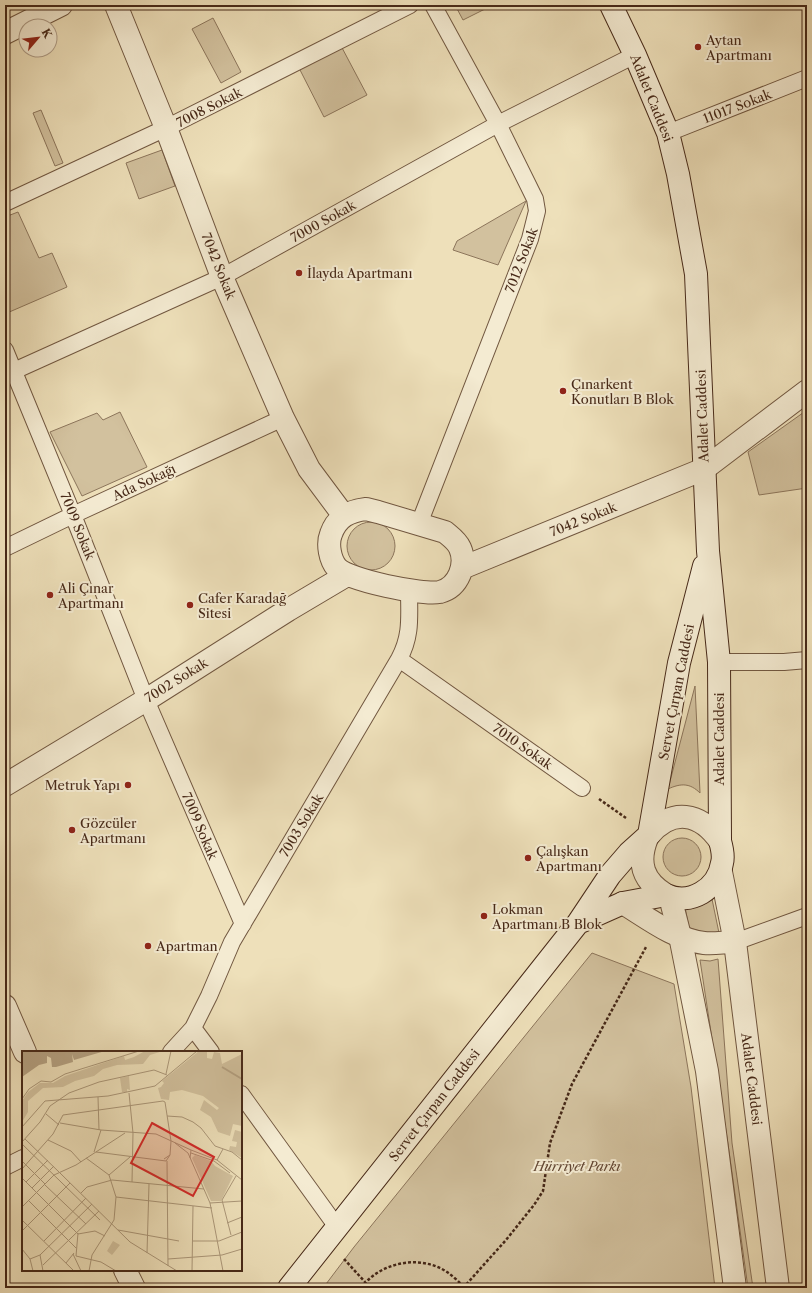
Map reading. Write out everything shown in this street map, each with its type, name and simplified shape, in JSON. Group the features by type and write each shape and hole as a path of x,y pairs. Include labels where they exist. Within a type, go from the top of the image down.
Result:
{"street":[{"path":"5,33 61,5"},
{"name":"7042 Sokak","path":"116,5 166,128 222,278 283,418 309,469 344,516"},
{"name":"Adalet Caddesi","path":"611,5 636,55 668,133 678,174 696,274 708,551 719,662 720,841 723,862 715,882 705,891 695,897 683,898 668,896"},
{"name":"7042 Sokak","path":"462,568 704,469 807,391"},
{"path":"366,510 378,512 419,524 445,532 454,538 460,546 462,568 458,578 451,586 442,591 431,593 409,590 358,579 347,575 337,568 332,558 329,547 330,535 335,524 344,516 354,511 366,510"},
{"name":"Servet Çırpan Caddesi","path":"289,1288 578,923 610,875 648,833 679,663 708,551"},
{"name":"7002 Sokak","path":"5,785 146,700 288,610 347,575"},
{"path":"720,841 713,831 703,823 692,818 679,817 667,820 648,833 643,848 642,860 644,870 649,881 656,889 668,896 680,936 707,1071 735,1288"},
{"name":"Adalet Caddesi","path":"720,872 735,942 778,1288"},
{"name":"Servet Çırpan Caddesi","path":"578,923 623,903 668,896"},
{"path":"623,903 680,936 693,941 705,943 735,942"},
{"path":"5,1006 25,1051"},
{"path":"126,1271 134,1288"}],"lane":[{"name":"7008 Sokak","path":"5,203 166,128 410,5"},
{"name":"7012 Sokak","path":"419,524 527,246 537,211 535,200 498,124 433,5"},
{"name":"7000 Sokak","path":"9,373 222,278 498,124 636,55"},
{"name":"11017 Sokak","path":"668,133 807,78"},
{"name":"7009 Sokak","path":"5,350 9,373 74,515 146,700 243,924"},
{"name":"Ada Sokağı","path":"5,548 283,418"},
{"name":"7003 Sokak","path":"172,1051 193,1028 209,996 232,942 400,659 406,646 409,629 409,590"},
{"name":"7010 Sokak","path":"400,659 582,788"},
{"path":"719,662 784,662 807,660"},
{"path":"735,942 807,916"},
{"path":"193,1028 209,1051"},
{"path":"242,1096 332,1233"},
{"path":"5,1167 22,1158"}],"path":[{"path":"582,788 648,833"},
{"path":"361,1288 365,1282 383,1269 404,1262 426,1263 447,1272 463,1288 515,1229 543,1191 550,1143 572,1084 658,924"},
{"path":"332,1233 365,1282"}],"green space":[{"path":"455,5 485,5 487,8 463,20"},
{"path":"213,18 241,72 221,83 192,29"},
{"path":"340,44 367,95 324,117 298,66"},
{"path":"41,110 63,163 55,166 33,113"},
{"path":"162,150 175,186 139,199 126,163"},
{"path":"526,201 498,265 453,250 457,241"},
{"path":"18,212 39,258 52,253 67,287 7,313 5,309 5,217"},
{"path":"807,410 807,488 759,495 748,452"},
{"path":"120,412 147,467 82,496 50,432 97,413 103,420"},
{"path":"371,522 380,524 388,529 393,537 395,546 393,555 388,563 380,568 371,570 362,568 354,563 349,555 347,546 349,537 354,529 362,524"},
{"path":"695,686 700,793 693,787 685,785 668,789"},
{"path":"678,838 686,838 693,841 698,846 701,857 698,868 693,873 686,876 678,876 671,873 666,868 663,861 663,853 666,846 671,841"},
{"path":"712,899 719,933 703,932 689,928 685,907 699,906"},
{"name":"Hürriyet Parkı","path":"592,953 674,984 691,1087 715,1288 323,1288 354,1247"},
{"path":"718,959 732,1143 753,1288 748,1288 700,960 710,961"}],"place":[{"name":"Aytan Apartmanı","path":"698,47"},
{"name":"İlayda Apartmanı","path":"299,273"},
{"name":"Çınarkent Konutları B Blok","path":"563,391"},
{"name":"Ali Çınar Apartmanı","path":"50,595"},
{"name":"Cafer Karadağ Sitesi","path":"190,605"},
{"name":"Metruk Yapı","path":"128,785"},
{"name":"Gözcüler Apartmanı","path":"72,830"},
{"name":"Çalışkan Apartmanı","path":"528,858"},
{"name":"Lokman Apartmanı B Blok","path":"484,916"},
{"name":"Apartman","path":"148,946"}]}
